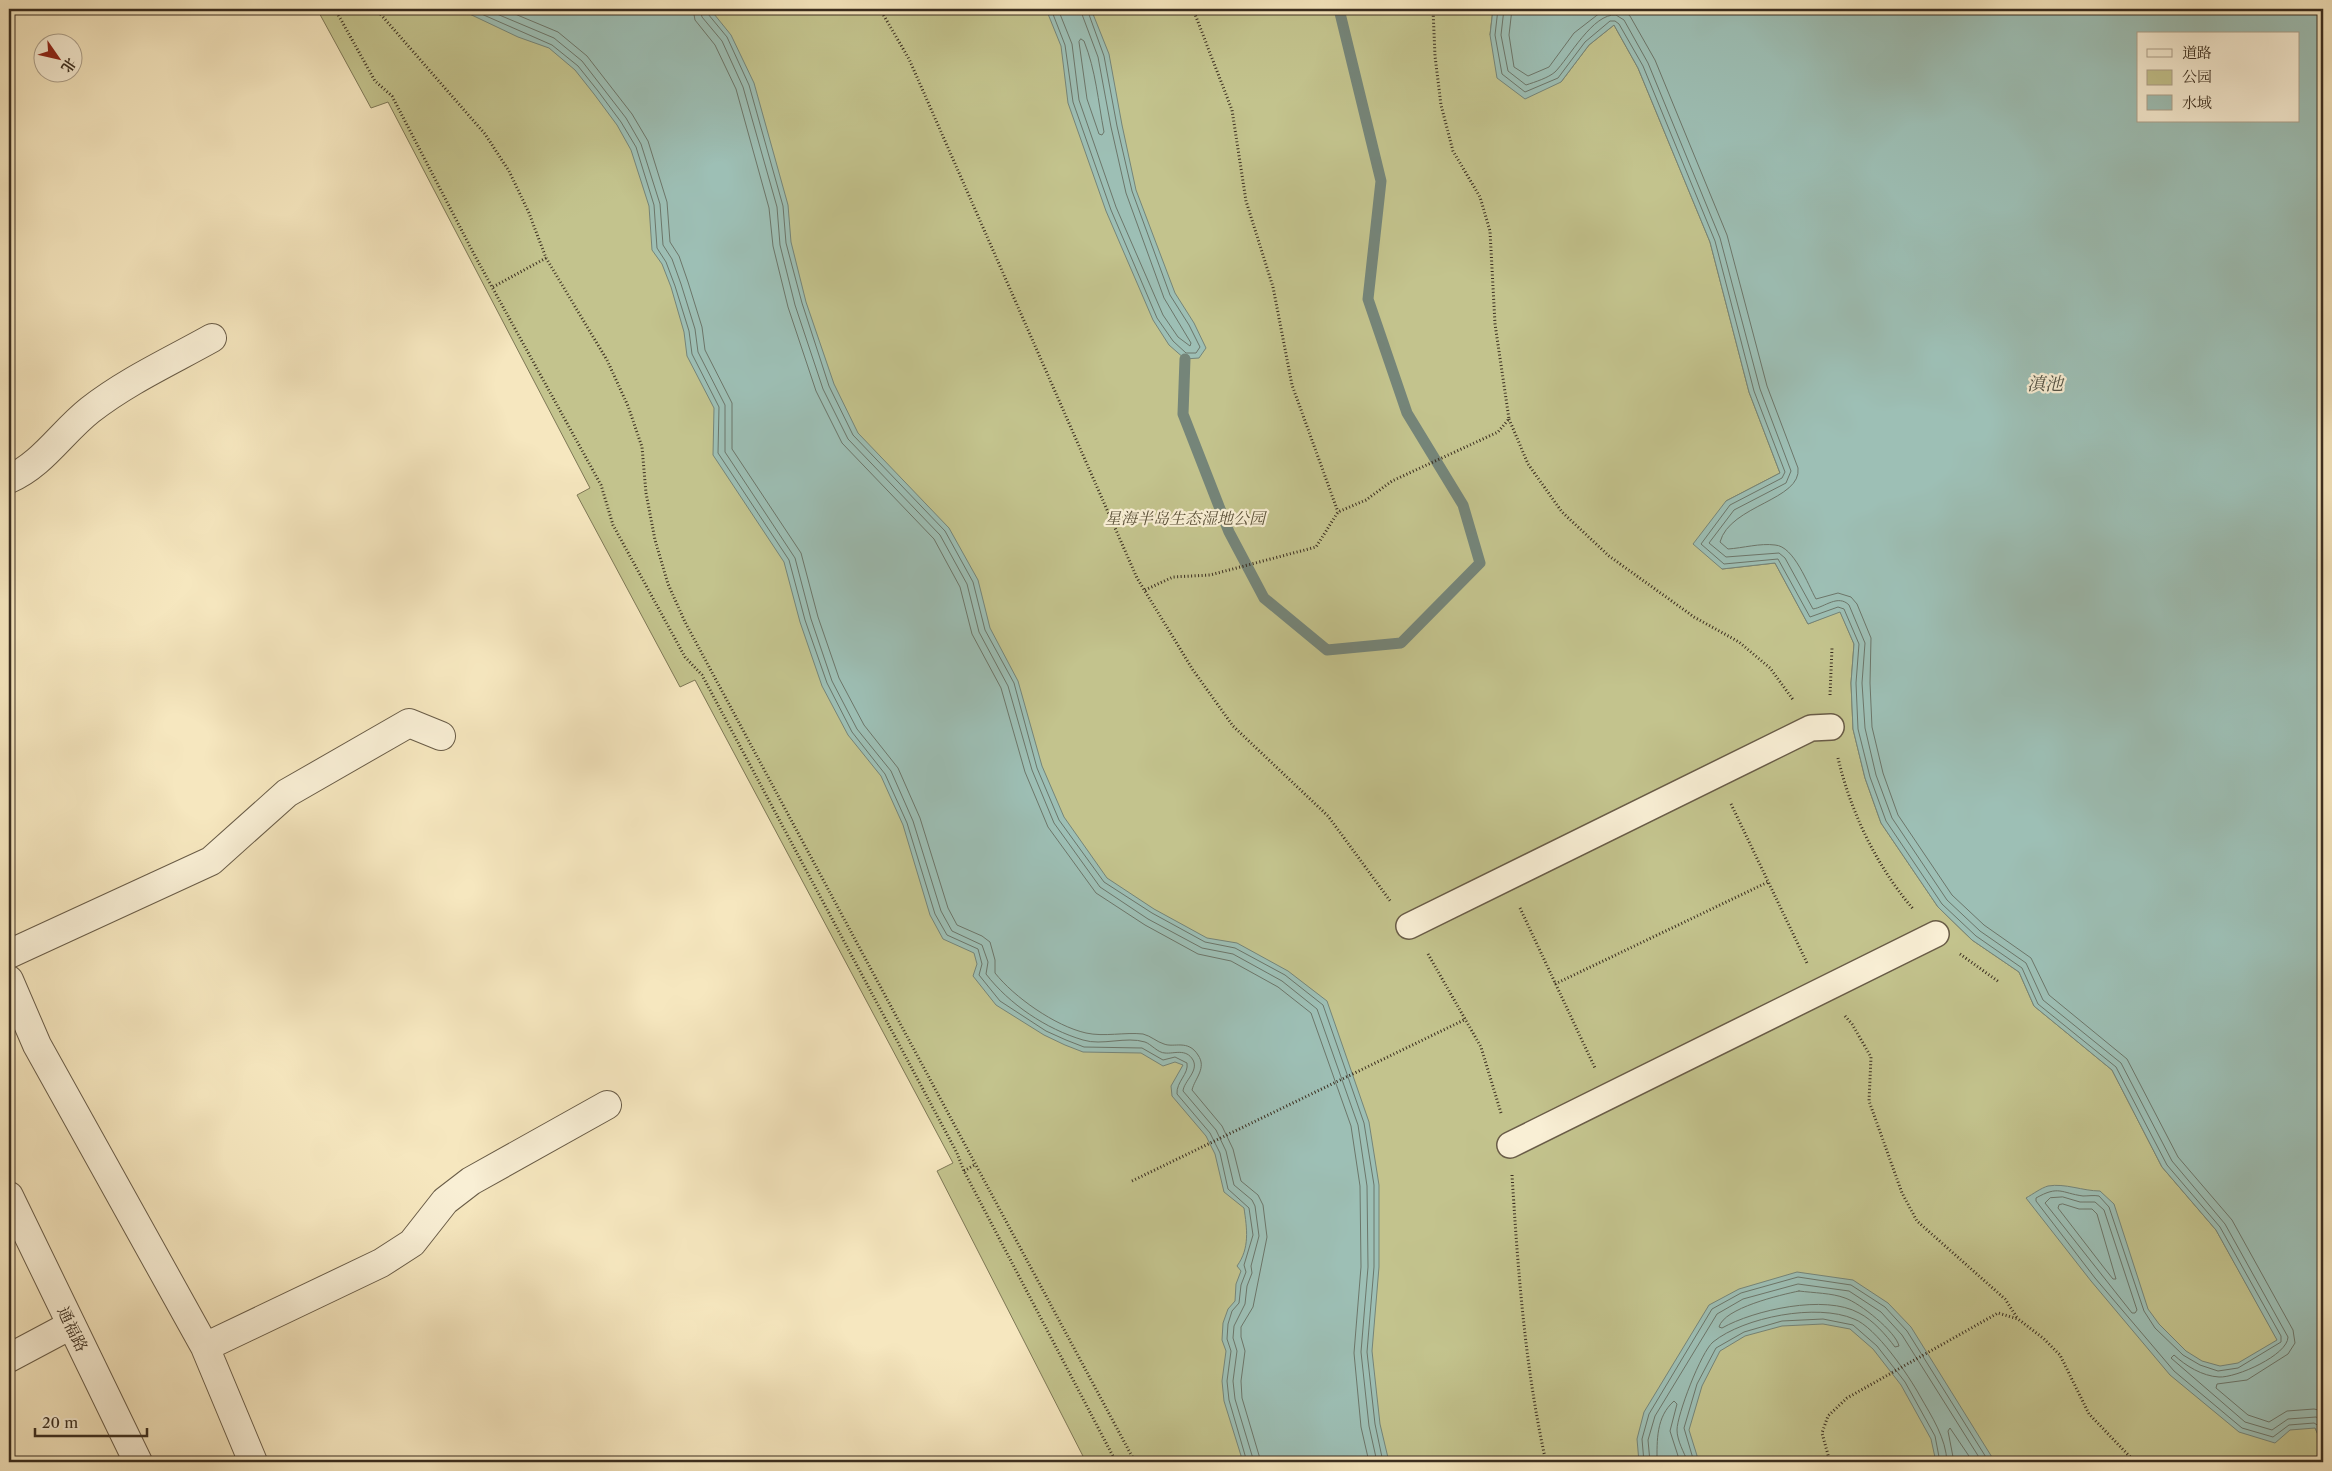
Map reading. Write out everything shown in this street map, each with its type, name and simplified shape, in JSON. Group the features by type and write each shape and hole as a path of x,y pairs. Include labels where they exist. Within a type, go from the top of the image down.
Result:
{"street":[{"path":"9,479 18,475 52,448 89,410 133,381 212,338"},
{"path":"9,954 211,861 287,794 409,723 441,736"},
{"path":"1409,926 1717,774 1821,727"},
{"path":"1510,1145 1936,934"},
{"path":"9,980 37,1045 205,1347 253,1462"},
{"path":"205,1347 381,1263 412,1243 446,1201 471,1181 607,1105"},
{"name":"通福路","path":"9,1196 138,1462"},
{"path":"9,1358 71,1325"}],"path":[{"path":"335,9 375,81 392,96 600,485 613,525 685,657 702,675 957,1153 964,1171 1116,1462"},
{"path":"376,9 485,134 509,170 530,213 546,258 607,360 628,406 642,447 646,492 655,540 668,584 685,622 1135,1462"},
{"path":"880,9 910,59 1137,578 1193,670 1233,726 1328,816 1409,926 1424,948 1481,1047 1510,1145 1518,1268 1533,1404 1546,1462"},
{"path":"1194,9 1232,110 1246,202 1274,287 1292,385 1338,512"},
{"path":"1433,9 1435,56 1441,105 1453,151 1480,197 1490,231 1495,324 1509,419 1528,464 1562,512 1609,556 1694,616 1739,642 1764,663 1795,702 1821,727 1841,770 1860,824 1883,868 1906,901 1936,934 1999,982"},
{"path":"493,287 546,258"},
{"path":"1145,590 1173,577 1210,575 1306,552 1316,547 1338,512 1366,500 1392,481 1498,432 1509,419"},
{"path":"1821,727 1832,648"},
{"path":"1717,774 1820,992 1852,1024 1871,1057 1869,1101 1902,1193 1917,1221 2005,1299 2018,1319 2043,1338 2060,1355 2089,1414 2134,1462"},
{"path":"1506,878 1608,1096"},
{"path":"1555,984 1768,882"},
{"path":"1132,1181 1466,1019"},
{"path":"964,1171 976,1164"},
{"path":"1830,1462 1822,1433 1828,1416 1847,1398 1957,1334 1998,1313 2018,1319"}],"green space":[{"name":"星海半岛生态湿地公园","path":"317,9 1493,9 1490,35 1561,82 1589,45 1614,25 1638,68 1710,242 1749,392 1780,473 1726,501 1722,569 1775,563 1808,624 1840,611 1854,644 1851,683 1853,729 1865,778 1881,823 1938,907 1972,940 2019,972 2034,1006 2112,1070 2162,1167 2216,1230 2277,1339 2323,1446 2323,1462 1086,1462 937,1171 953,1163 695,680 680,687 577,495 590,488 388,102 371,108"}],"water":[{"path":"459,9 710,9 731,35 754,83 788,205 791,242 806,302 834,384 858,433 949,528 978,580 990,628 1018,681 1042,766 1064,817 1107,878 1154,909 1207,938 1237,943 1288,971 1327,1001 1369,1122 1379,1185 1379,1267 1372,1351 1380,1424 1389,1462 1243,1462 1224,1401 1222,1381 1226,1351 1222,1340 1223,1323 1228,1309 1235,1301 1236,1284 1241,1271 1237,1266 1246,1245 1247,1231 1244,1208 1224,1192 1215,1154 1206,1136 1172,1096 1171,1086 1183,1065 1175,1062 1163,1066 1141,1053 1083,1052 1044,1035 996,1005 973,976 977,964 974,953 943,939 930,915 903,825 881,776 848,735 822,686 800,622 784,562 713,455 714,408 687,356 684,332 671,287 662,264 652,250 649,206 631,150 617,125 575,70 549,48 518,37"},
{"path":"1046,9 1091,9 1109,54 1136,190 1175,293 1194,323 1206,348 1199,358 1185,359 1169,345 1153,320 1106,211 1068,103 1061,46"},
{"name":"滇池","path":"1493,9 2323,9 2323,1446 2315,1428 2290,1430 2275,1443 2239,1432 2170,1375 2091,1281 2026,1198 2045,1187 2054,1185 2100,1191 2114,1204 2148,1309 2159,1324 2186,1351 2202,1361 2220,1366 2238,1363 2277,1340 2216,1230 2162,1167 2112,1070 2034,1006 2019,972 1972,940 1938,907 1881,823 1865,778 1853,729 1851,683 1854,644 1840,612 1808,624 1775,563 1722,569 1693,544 1726,501 1780,473 1749,392 1710,242 1638,68 1614,25 1589,45 1561,82 1525,99 1497,78 1490,35"},
{"path":"1797,1272 1853,1280 1888,1303 1911,1327 1995,1462 1936,1462 1931,1439 1901,1385 1873,1349 1850,1329 1823,1324 1782,1326 1745,1336 1720,1351 1702,1386 1689,1430 1699,1462 1639,1462 1637,1439 1644,1412 1709,1305 1739,1289"}],"waterway":[{"path":"1185,359 1183,414 1229,532 1264,598 1327,650 1401,643 1480,563 1463,505 1407,413 1368,299 1381,181 1339,9"}]}
